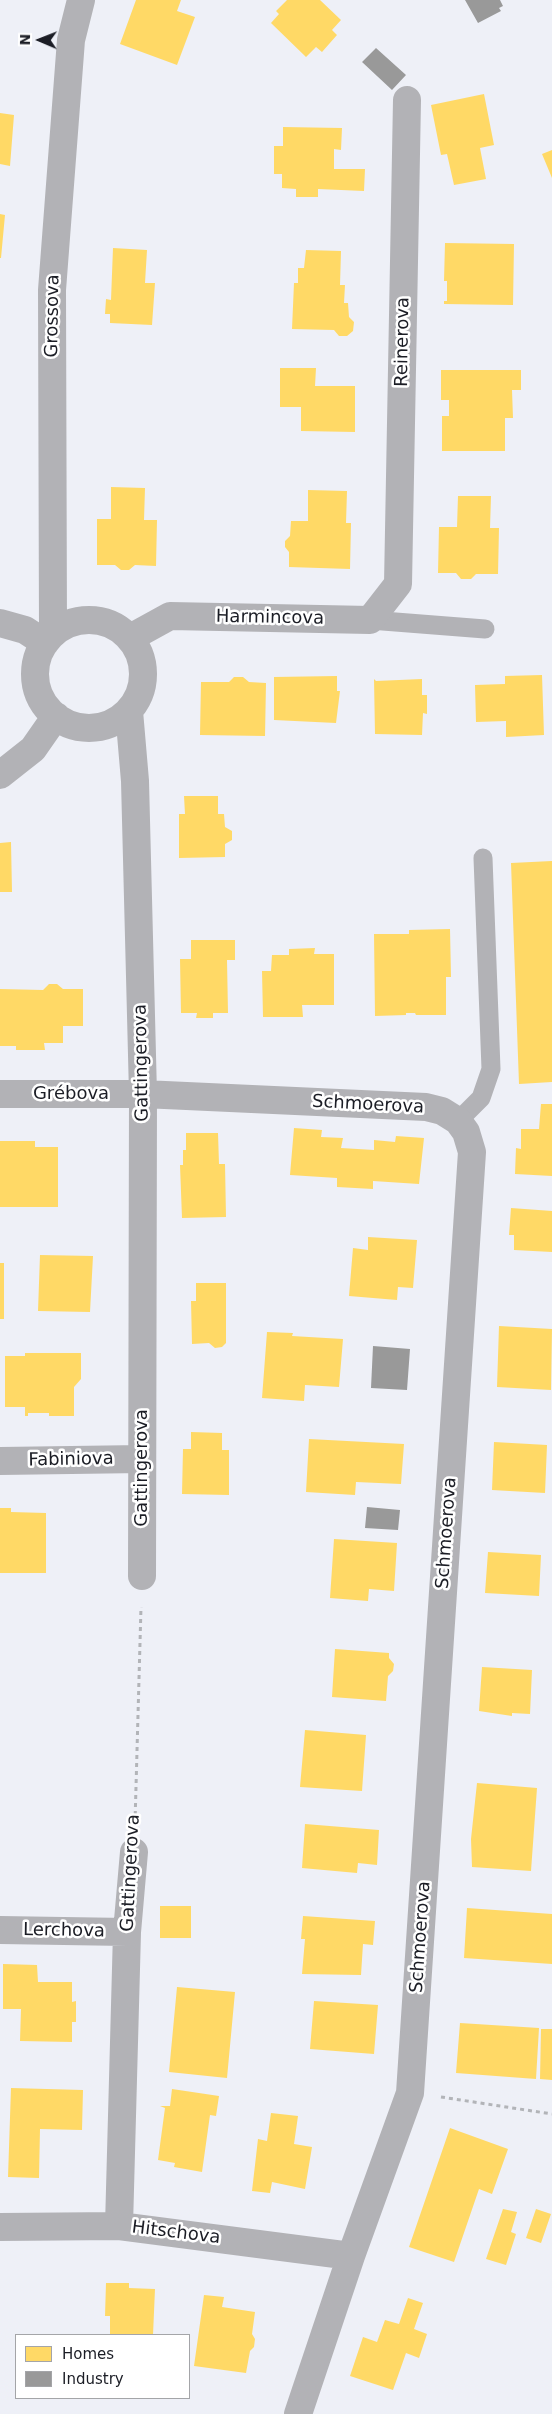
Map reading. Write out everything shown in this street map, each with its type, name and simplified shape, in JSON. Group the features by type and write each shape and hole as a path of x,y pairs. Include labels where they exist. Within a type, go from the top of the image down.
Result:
{"street":[{"name":"Grossova","path":"49,638 52,290 71,40 81,0"},
{"name":"Reinerova","path":"370,620 398,584 407,100"},
{"name":"Harmincova","path":"130,638 170,616 370,620"},
{"path":"84,620 101,621 117,627 130,638 139,652 143,667 143,683 138,698 129,710 116,721 101,727 85,728 70,724 56,716 39,695 36,682 35,668 38,655 49,638 67,624 84,620"},
{"path":"0,623 49,638"},
{"name":"Gattingerova","path":"129,710 135,781 143,1094 142,1576"},
{"path":"0,775 33,750 56,716"},
{"name":"Grébova","path":"0,1094 143,1094"},
{"name":"Schmoerova","path":"143,1094 426,1107 442,1111 458,1121 466,1132 472,1152 410,2093 351,2256 298,2414"},
{"name":"Fabiniova","path":"0,1461 142,1459"},
{"name":"Gattingerova","path":"119,2226 127,1932 134,1852"},
{"name":"Lerchova","path":"0,1930 127,1932"},
{"name":"Hitschova","path":"0,2227 119,2226 351,2256"}],"lane":[{"path":"370,620 485,629"},
{"path":"458,1121 481,1098 491,1069 484,858"}],"path":[{"name":"Gattingerova","path":"134,1852 142,1576"},
{"path":"410,2093 552,2114"}],"building: Homes":[{"path":"136,0 181,0 177,11 195,17 177,65 120,44"},
{"path":"287,0 320,0 341,20 332,30 337,35 322,52 316,47 306,57 271,23 279,14 276,11"},
{"path":"484,94 494,145 480,148 486,179 454,185 447,154 441,155 431,105"},
{"path":"0,113 14,115 10,166 0,164"},
{"path":"283,127 342,128 341,150 334,149 334,169 365,169 364,191 318,189 318,197 296,197 296,189 282,188 282,174 274,174 274,146 283,146"},
{"path":"552,150 552,178 542,154"},
{"path":"0,214 5,215 1,258 0,258"},
{"path":"445,243 514,244 513,305 444,304 444,301 447,301 447,281 444,281"},
{"path":"113,248 147,250 145,283 155,283 152,325 110,323 110,314 105,314 106,299 111,300"},
{"path":"306,250 341,251 340,285 345,285 344,303 348,303 349,317 354,322 353,331 347,336 339,336 334,330 292,329 294,283 298,283 298,268 304,268"},
{"path":"280,368 316,368 315,386 355,386 355,432 301,431 301,407 280,407"},
{"path":"441,370 521,370 521,390 512,390 513,418 505,418 505,451 442,451 442,416 449,416 449,400 441,400"},
{"path":"111,487 145,488 144,520 157,520 156,566 135,565 129,570 121,570 115,565 97,565 97,519 111,519"},
{"path":"308,490 347,491 346,523 351,523 350,569 289,567 289,552 285,547 285,541 290,536 291,521 308,521"},
{"path":"458,496 491,496 490,528 499,528 498,574 476,574 471,579 461,579 456,573 438,573 439,527 457,527"},
{"path":"542,675 544,735 506,737 506,721 476,722 475,685 505,684 505,676"},
{"path":"337,676 337,691 340,691 336,723 274,720 274,677"},
{"path":"234,677 243,677 249,682 266,683 265,736 200,735 201,682 229,682"},
{"path":"374,679 376,681 422,679 422,695 427,695 427,714 423,713 422,735 375,734"},
{"path":"184,796 218,796 218,814 224,814 225,827 232,831 232,840 225,844 225,857 179,858 179,814 185,814"},
{"path":"11,842 12,892 0,892 0,843"},
{"path":"552,861 552,1082 519,1084 511,863"},
{"path":"450,929 451,977 446,977 446,1015 406,1013 406,1015 375,1016 374,934 409,934 409,930"},
{"path":"191,940 235,940 235,960 227,960 228,1013 213,1013 213,1018 196,1018 197,1013 181,1013 180,959 191,959"},
{"path":"315,948 314,954 334,954 334,1005 302,1005 303,1017 263,1017 262,971 271,971 272,955 289,955 289,949"},
{"path":"49,984 57,984 63,989 83,989 83,1026 63,1026 63,1043 44,1043 45,1050 16,1050 16,1046 0,1046 0,989 43,990"},
{"path":"541,1104 552,1104 552,1176 515,1174 516,1148 521,1149 521,1129 539,1129"},
{"path":"294,1128 322,1130 321,1137 343,1138 341,1148 374,1150 374,1140 395,1142 396,1136 424,1138 419,1184 373,1181 373,1189 337,1187 337,1178 290,1175"},
{"path":"186,1133 218,1133 219,1164 225,1164 226,1217 182,1218 180,1165 183,1165 183,1150 186,1150"},
{"path":"0,1141 35,1141 35,1147 58,1147 58,1207 0,1207"},
{"path":"511,1208 552,1211 552,1252 514,1250 514,1235 509,1235"},
{"path":"368,1237 417,1240 413,1288 398,1287 397,1300 349,1296 353,1248 368,1250"},
{"path":"40,1255 93,1256 90,1312 38,1311"},
{"path":"0,1263 4,1263 4,1319 0,1319"},
{"path":"196,1283 226,1283 226,1343 222,1347 215,1348 209,1343 192,1344 191,1301 196,1301"},
{"path":"499,1326 552,1329 551,1390 497,1387"},
{"path":"267,1332 293,1333 292,1336 343,1339 339,1387 305,1385 304,1401 262,1398"},
{"path":"25,1353 81,1353 81,1379 74,1387 74,1416 49,1416 49,1413 28,1413 28,1416 25,1416 25,1407 5,1407 5,1356 25,1356"},
{"path":"191,1432 222,1433 222,1450 229,1450 229,1495 182,1494 183,1449 191,1449"},
{"path":"309,1439 404,1444 401,1484 356,1482 355,1495 306,1492"},
{"path":"494,1442 547,1445 545,1493 492,1490"},
{"path":"0,1508 11,1508 11,1512 46,1513 46,1573 0,1573"},
{"path":"334,1539 397,1543 394,1591 369,1589 368,1601 330,1598"},
{"path":"488,1552 541,1555 539,1596 485,1593"},
{"path":"335,1649 389,1653 389,1658 394,1664 393,1671 388,1676 386,1701 332,1697"},
{"path":"482,1667 532,1670 530,1714 512,1713 512,1716 479,1711"},
{"path":"305,1730 366,1735 362,1791 300,1787"},
{"path":"477,1783 537,1788 531,1871 472,1867 471,1839"},
{"path":"305,1824 379,1830 377,1865 358,1863 357,1873 302,1868"},
{"path":"160,1906 191,1906 191,1938 160,1938"},
{"path":"467,1908 552,1914 552,1964 464,1958"},
{"path":"303,1916 375,1921 373,1945 363,1944 361,1975 302,1974 305,1939 301,1939"},
{"path":"3,1964 37,1965 38,1982 72,1982 72,2002 76,2001 76,2022 72,2022 72,2042 20,2041 21,2009 3,2009"},
{"path":"177,1987 235,1992 227,2078 169,2072"},
{"path":"314,2001 378,2005 374,2054 310,2049"},
{"path":"460,2023 539,2028 536,2079 456,2073"},
{"path":"541,2029 552,2029 552,2080 540,2079"},
{"path":"11,2088 83,2090 82,2130 40,2129 39,2178 8,2177"},
{"path":"172,2089 219,2096 216,2116 210,2115 202,2172 174,2167 175,2163 158,2160 165,2108 160,2106 170,2106"},
{"path":"271,2113 298,2116 294,2144 312,2147 305,2189 272,2182 270,2193 252,2191 258,2139 267,2141"},
{"path":"450,2128 508,2149 492,2194 479,2189 454,2262 409,2247"},
{"path":"503,2209 517,2212 511,2232 516,2234 506,2265 486,2259"},
{"path":"536,2209 551,2214 541,2243 526,2238"},
{"path":"106,2283 129,2283 129,2288 155,2289 153,2334 110,2334 110,2316 105,2316"},
{"path":"204,2295 224,2297 222,2307 255,2312 252,2334 255,2339 254,2347 250,2351 246,2373 194,2366"},
{"path":"408,2298 423,2303 414,2329 427,2334 419,2358 406,2353 393,2390 350,2376 363,2337 377,2342 385,2320 399,2324"}],"building: Industry":[{"path":"465,0 500,0 503,6 499,8 501,11 478,23"},
{"path":"376,48 406,75 392,90 362,62"},
{"path":"373,1346 410,1349 407,1390 371,1388"},
{"path":"367,1507 400,1510 398,1530 365,1528"}]}
